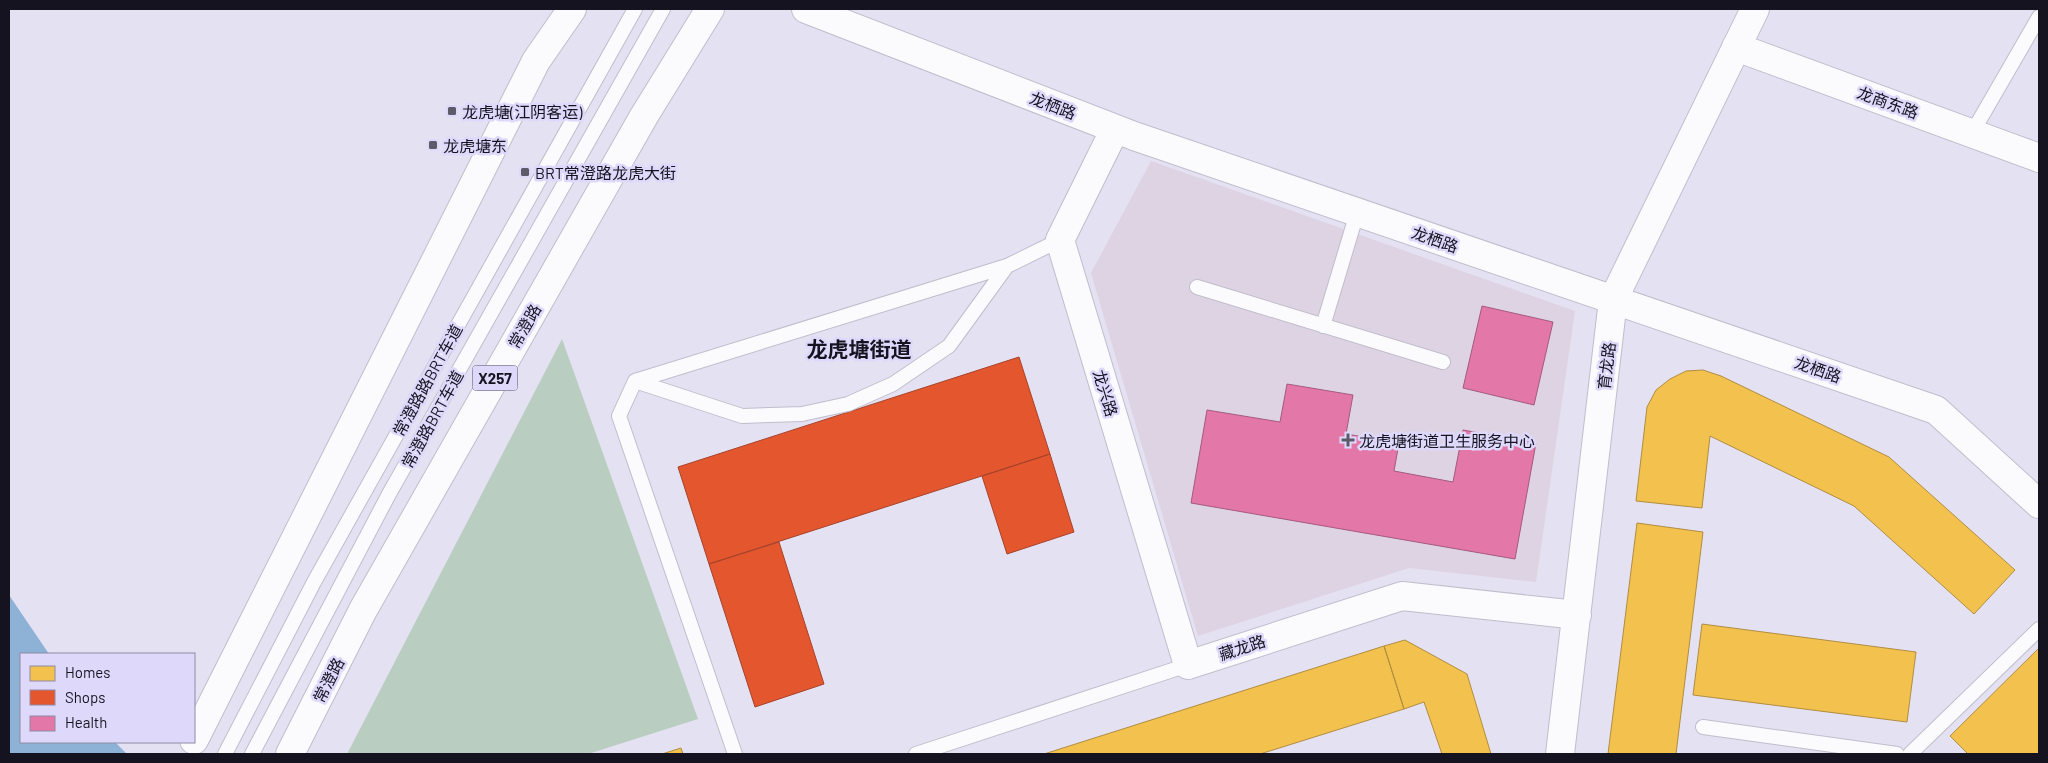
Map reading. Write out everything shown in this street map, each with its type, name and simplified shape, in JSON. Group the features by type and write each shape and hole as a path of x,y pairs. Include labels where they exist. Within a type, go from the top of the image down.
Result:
{"street":[{"path":"195,737 536,62 572,9"},
{"name":"常澄路","path":"290,754 373,593 639,124 710,9"},
{"name":"龙栖路","path":"806,9 1115,129 1936,410 2039,504"},
{"name":"育龙路","path":"1560,754 1613,300 1755,9"},
{"name":"龙商东路","path":"1736,47 2039,158"},
{"path":"1060,240 1115,129"},
{"name":"龙兴路","path":"1060,240 1188,665"},
{"name":"藏龙路","path":"1188,665 1402,596 1576,615"}],"lane":[{"name":"常澄路路BRT车道","path":"226,754 314,582 635,9"},
{"name":"常澄路BRT车道","path":"252,754 389,494 663,9"},
{"path":"1972,133 2039,17"},
{"path":"1323,326 1357,213"},
{"path":"735,754 620,416 635,381 1007,266 1060,240"},
{"path":"635,381 742,416 802,414 848,404 893,384 949,346 1007,266"},
{"path":"1197,287 1443,362"},
{"path":"1910,754 2039,629"},
{"name":"藏龙路","path":"916,754 1188,665"},
{"path":"1702,727 1897,754"}],"shaded area":[{"name":"龙虎塘街道卫生服务中心","path":"1151,161 1575,311 1536,582 1409,568 1198,636 1091,273"}],"green space":[{"path":"562,339 698,719 588,754 347,754"}],"water":[{"path":"9,595 48,653 20,653 20,743 116,743 127,754 9,754"}],"building: Homes":[{"path":"1703,370 1721,376 1889,457 2015,570 1974,614 1854,506 1710,436 1702,508 1636,501 1647,407 1656,390 1670,379 1686,371"},
{"path":"1637,523 1703,532 1676,754 1608,754"},
{"path":"1702,624 1916,652 1907,722 1693,695"},
{"path":"1405,640 1467,674 1491,754 1442,754 1424,702 1404,709 1384,646"},
{"path":"1384,646 1404,709 1260,754 1044,754"},
{"path":"2039,648 2039,754 1968,754 1950,736"},
{"path":"681,748 683,754 662,754"}],"building: Shops":[{"path":"1019,357 1050,454 709,564 678,467"},
{"path":"1050,454 1074,532 1007,554 982,476"},
{"path":"779,542 824,684 755,707 709,564"}],"building: Health":[{"path":"1482,306 1553,322 1534,405 1463,388"},
{"path":"1287,384 1353,395 1346,434 1399,443 1394,471 1453,482 1463,430 1536,443 1515,559 1191,503 1207,410 1280,422"}],"place":[{"name":"龙虎塘(江阴客运)","path":"452,111"},
{"name":"龙虎塘东","path":"433,145"},
{"name":"BRT常澄路龙虎大街","path":"525,172"},
{"name":"龙虎塘街道卫生服务中心","path":"1348,440"}],"district":[{"name":"龙虎塘街道","path":"859,348"}]}
